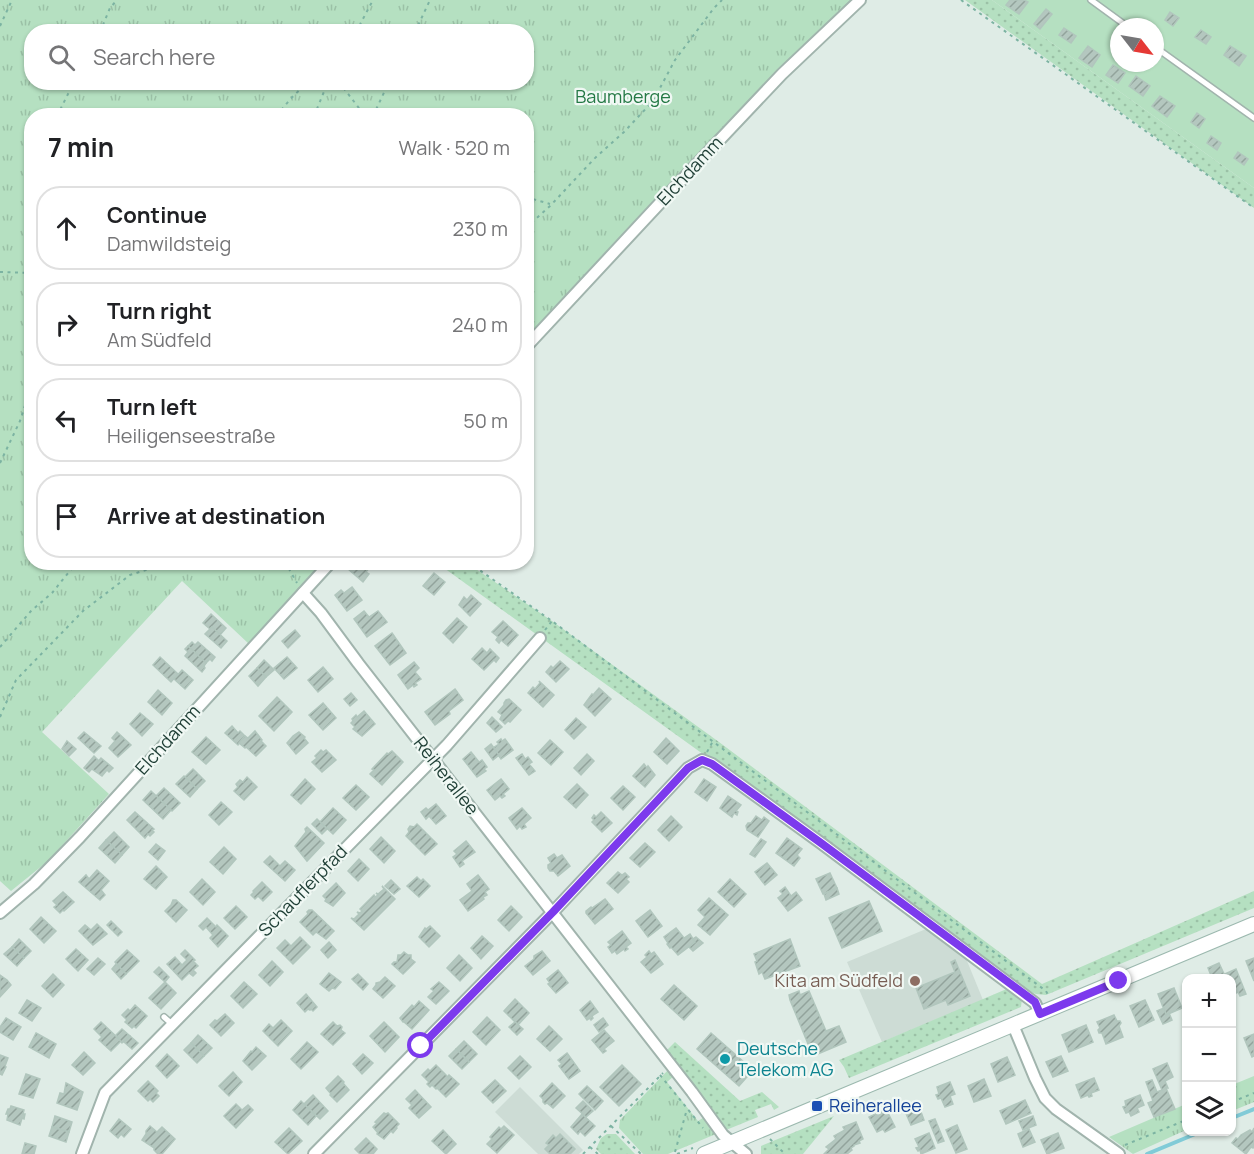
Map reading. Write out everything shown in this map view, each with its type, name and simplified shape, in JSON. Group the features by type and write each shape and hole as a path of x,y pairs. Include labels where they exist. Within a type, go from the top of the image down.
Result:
{"main road":[{"path":"704,1154 1254,924"}],"street":[{"name":"Elchdamm","path":"534,338 782,74 860,0"},
{"name":"Elchdamm","path":"0,913 34,884 80,837 324,570"},
{"name":"Reiherallee","path":"303,593 321,613 553,912 723,1135 746,1154"},
{"name":"Schauflerpfad","path":"82,1154 105,1093 168,1020 433,759 540,638"},
{"path":"314,1154 553,912 688,768 702,760 712,764 965,949 1035,1002 1040,1014"},
{"path":"1013,1025 1045,1098 1056,1109 1116,1152"}],"lane":[{"path":"1091,0 1116,18"},
{"path":"1164,53 1254,118"}],"path":[{"path":"0,26 12,0"},
{"path":"103,24 110,8 117,0"},
{"path":"360,24 373,0"},
{"path":"419,24 430,0"},
{"path":"534,221 653,101 675,60 722,0"},
{"path":"961,0 1254,208"},
{"path":"61,108 70,90"},
{"path":"282,108 300,90"},
{"path":"317,108 325,90"},
{"path":"345,90 358,108"},
{"path":"377,108 385,90"},
{"path":"534,200 551,205"},
{"path":"0,272 24,273"},
{"path":"0,463 24,409"},
{"path":"0,647 31,612 52,593 71,570"},
{"path":"0,717 16,680 83,611 130,575 146,570"},
{"path":"290,570 303,593"},
{"path":"479,570 552,621 1046,991 1054,1008"},
{"path":"583,1154 671,1065"},
{"path":"660,1075 705,1130"},
{"path":"1236,1100 1254,1093"},
{"path":"675,1152 687,1109"},
{"path":"1116,1152 1182,1122"},
{"path":"611,1126 641,1154"},
{"path":"770,1139 785,1154"},
{"path":"590,1147 598,1154"}],"shaded area":[{"name":"Kita am Südfeld","path":"926,929 965,956 983,1000 882,1042 847,962"},
{"path":"520,1087 583,1150 579,1154 538,1154 495,1112"}],"green space":[{"name":"Baumberge","path":"0,0 852,0 727,126 534,335 534,108 24,108 24,570 318,570 249,644 182,581 42,732 109,794 48,861 11,891 0,881"},
{"path":"965,0 992,0 1254,188 1254,208"},
{"path":"992,0 1254,0 1254,188"},
{"path":"447,570 477,570 552,621 719,742 1042,984 1254,891 1254,908 1046,995 1026,990 870,874"},
{"path":"1009,988 1022,998 1021,1007 849,1078 839,1060"},
{"path":"675,1042 740,1101 762,1092 779,1107 774,1110 771,1104 755,1110 758,1117 726,1130 665,1052"},
{"path":"669,1069 674,1076 667,1082 698,1121 706,1116 716,1134 668,1154 643,1154 619,1128 620,1120"},
{"path":"1254,1076 1254,1102 1236,1109 1236,1083"},
{"path":"1182,1106 1182,1132 1133,1154 1109,1137"},
{"path":"834,1116 803,1154 761,1154 761,1146"},
{"path":"607,1134 616,1134 635,1154 601,1154 596,1149 601,1138"}],"building":[{"path":"1010,0 1028,2 1019,14 1006,5"},
{"path":"1046,9 1052,14 1040,29 1034,24"},
{"path":"1170,12 1179,18 1173,26 1165,20"},
{"path":"1064,28 1076,36 1071,43 1059,35"},
{"path":"1201,30 1211,37 1206,44 1195,37"},
{"path":"1088,46 1100,55 1092,67 1079,58"},
{"path":"1230,46 1246,56 1239,66 1224,55"},
{"path":"1110,69 1110,72 1125,73 1118,83 1106,75"},
{"path":"1136,76 1150,86 1143,96 1129,86"},
{"path":"1160,96 1175,106 1167,117 1152,106"},
{"path":"1197,113 1205,119 1199,128 1191,122"},
{"path":"1211,136 1221,143 1217,150 1207,143"},
{"path":"1238,152 1248,159 1244,165 1234,158"},
{"path":"349,570 368,570 366,572 369,574 363,582"},
{"path":"434,573 445,582 434,595 423,586"},
{"path":"352,587 362,600 347,611 335,595 341,590 344,593"},
{"path":"471,595 481,604 470,616 459,605 464,597 467,600"},
{"path":"364,611 369,617 378,611 387,622 367,637 354,619"},
{"path":"211,614 226,628 220,635 212,627 210,629 203,623"},
{"path":"457,618 467,627 453,643 443,633"},
{"path":"503,621 518,635 508,646 501,640 499,643 496,640 498,637 492,632"},
{"path":"212,627 227,641 221,648 205,634"},
{"path":"295,630 300,636 288,648 282,641"},
{"path":"392,633 406,653 390,665 375,646"},
{"path":"192,642 195,645 198,642 215,657 212,661 210,659 206,663 188,646"},
{"path":"188,646 206,663 202,672 185,656 188,652 185,649"},
{"path":"482,648 487,653 490,649 499,658 484,670 472,659"},
{"path":"160,657 178,674 171,682 153,665"},
{"path":"287,657 297,668 284,679 274,668"},
{"path":"264,660 274,670 266,677 257,668"},
{"path":"560,661 569,669 556,682 546,672"},
{"path":"414,662 419,668 415,672 421,679 415,683 417,685 408,689 398,675"},
{"path":"323,667 333,679 318,692 308,680"},
{"path":"257,668 266,677 258,686 249,676"},
{"path":"182,670 193,680 185,689 174,679"},
{"path":"539,681 554,695 543,707 528,693 533,687 535,689"},
{"path":"599,688 611,699 595,716 584,705"},
{"path":"455,689 463,700 435,725 425,712"},
{"path":"158,690 172,703 162,715 148,702"},
{"path":"351,693 357,700 350,706 344,699"},
{"path":"277,697 292,712 274,731 259,716"},
{"path":"509,699 521,710 505,724 500,719 502,715 498,712"},
{"path":"323,703 336,718 323,730 309,715"},
{"path":"364,711 375,724 362,736 353,729 355,727 351,723 356,715 357,717"},
{"path":"140,713 153,724 142,736 130,724"},
{"path":"492,717 502,727 496,732 487,723"},
{"path":"576,718 586,727 574,739 565,730"},
{"path":"232,726 238,733 240,731 245,736 238,745 225,733"},
{"path":"255,731 266,746 256,756 239,743 245,736 248,738"},
{"path":"84,732 101,746 94,753 78,738"},
{"path":"117,732 131,745 118,757 109,748 115,741 112,738"},
{"path":"299,732 308,743 296,754 287,743"},
{"path":"206,737 220,750 206,764 192,752"},
{"path":"666,738 679,751 667,764 654,752"},
{"path":"501,739 502,741 505,739 513,750 501,759 493,748 499,744 497,742"},
{"path":"550,740 563,752 551,765 538,753"},
{"path":"67,741 76,749 69,756 62,749"},
{"path":"491,744 499,755 493,760 485,749"},
{"path":"321,750 323,752 326,750 336,760 322,772 312,762"},
{"path":"392,751 403,762 382,785 370,774 387,753"},
{"path":"471,752 479,762 482,760 487,767 484,769 486,771 477,777 463,759"},
{"path":"522,754 525,759 528,757 532,762 529,764 535,771 529,775 516,758"},
{"path":"587,754 594,761 581,775 574,768"},
{"path":"94,756 99,761 89,772 84,768"},
{"path":"101,758 113,768 109,772 107,770 102,776 92,769"},
{"path":"644,764 655,775 645,787 633,776"},
{"path":"193,769 205,781 197,789 185,777"},
{"path":"184,776 197,789 190,797 176,784"},
{"path":"247,777 257,787 244,800 234,791 238,787 236,784 240,780 243,782"},
{"path":"305,779 315,789 301,804 291,795"},
{"path":"501,779 509,789 503,794 505,796 502,798 500,796 495,800 487,790"},
{"path":"704,779 716,787 707,801 695,792"},
{"path":"577,784 588,795 576,808 564,797"},
{"path":"356,785 369,797 356,810 343,798"},
{"path":"623,786 635,797 623,810 611,798"},
{"path":"164,788 180,803 172,811 156,796"},
{"path":"151,791 171,810 163,819 143,800"},
{"path":"728,796 741,805 736,811 737,815 734,813 732,817 720,808"},
{"path":"221,802 232,812 219,825 209,815"},
{"path":"436,804 446,816 436,824 429,816 426,819 421,812"},
{"path":"333,808 346,820 333,834 320,822"},
{"path":"522,808 531,818 524,824 526,827 522,829 520,826 517,829 509,818"},
{"path":"135,812 154,829 150,836 148,834 145,838 127,820"},
{"path":"601,812 612,823 602,832 592,822 594,815 596,817"},
{"path":"671,816 682,827 669,841 658,830"},
{"path":"756,816 762,820 764,817 769,821 758,837 747,830 746,826"},
{"path":"317,819 327,829 322,834 312,824"},
{"path":"417,824 437,844 425,855 406,836 410,826 414,827"},
{"path":"307,827 324,843 307,861 295,846 306,832"},
{"path":"114,832 129,847 122,855 106,840"},
{"path":"381,837 395,851 384,863 370,849"},
{"path":"787,838 802,849 797,855 800,858 794,866 776,853"},
{"path":"761,839 766,842 755,857 750,854"},
{"path":"106,840 122,855 115,863 99,848"},
{"path":"466,841 475,852 462,861 464,864 460,867 453,857 457,854 454,851"},
{"path":"645,843 655,852 640,867 630,858"},
{"path":"156,844 165,851 158,860 149,852"},
{"path":"224,847 236,859 223,874 210,862"},
{"path":"554,854 557,858 562,855 570,866 558,876 548,868 551,863 548,858"},
{"path":"270,856 280,866 285,861 295,870 285,881 264,862"},
{"path":"359,859 369,869 358,881 348,871"},
{"path":"767,863 777,875 765,885 755,872"},
{"path":"156,866 167,877 156,889 144,879"},
{"path":"97,870 109,881 101,890 105,895 100,900 79,882 86,875 89,879"},
{"path":"618,872 622,875 625,873 629,877 626,879 629,882 618,893 607,883"},
{"path":"830,873 837,888 823,894 816,879"},
{"path":"478,875 489,889 485,892 487,895 483,897 484,899 468,911 460,900 472,891 467,884"},
{"path":"417,877 430,886 419,897 407,886"},
{"path":"202,879 215,892 203,905 190,892"},
{"path":"730,879 746,894 734,907 718,892"},
{"path":"391,880 400,889 394,894 385,886"},
{"path":"262,882 272,892 263,901 258,896 255,899 251,895"},
{"path":"336,883 345,893 333,906 325,901 323,896"},
{"path":"382,886 395,899 364,930 351,918 354,919 359,914 357,912 362,911 360,909 374,895 375,897 378,895 376,893 384,889"},
{"path":"785,887 791,896 796,892 802,900 788,911 778,898 783,894 780,891"},
{"path":"837,888 839,894 826,900 824,894"},
{"path":"63,892 74,902 60,913 54,907 57,905 53,901"},
{"path":"709,898 728,915 710,935 698,925 705,917 698,910"},
{"path":"605,899 613,909 595,924 586,911"},
{"path":"173,900 187,910 176,922 165,911"},
{"path":"869,901 882,931 842,948 829,918"},
{"path":"236,906 247,917 235,929 224,918"},
{"path":"511,906 522,917 509,931 498,920"},
{"path":"309,910 312,910 334,931 326,939 316,932 313,935 300,922"},
{"path":"650,910 662,926 648,937 636,921"},
{"path":"41,917 56,931 44,943 30,929"},
{"path":"207,918 228,936 218,947 210,938 213,935 206,927 203,930 199,926"},
{"path":"111,921 122,932 118,936 107,925"},
{"path":"97,924 107,934 93,945 79,931 85,925 91,930"},
{"path":"430,926 440,936 429,947 419,937 425,928"},
{"path":"676,928 684,938 690,934 695,942 678,955 670,948 664,937"},
{"path":"622,931 631,943 625,951 624,949 617,954 615,951 612,953 608,942"},
{"path":"482,936 493,946 481,959 471,948"},
{"path":"300,937 310,947 293,964 277,948 285,940 291,946"},
{"path":"696,937 703,943 693,951 689,947 695,942 693,939"},
{"path":"19,939 31,951 24,958 12,947"},
{"path":"790,939 800,966 765,979 762,972 759,974 754,954"},
{"path":"329,942 336,950 328,958 321,950"},
{"path":"12,947 24,958 17,966 4,954"},
{"path":"76,949 88,960 78,971 66,959"},
{"path":"127,950 139,961 126,974 115,962"},
{"path":"185,950 198,966 193,970 196,973 193,976 189,973 182,980 167,964 175,957 182,965 187,960 181,954"},
{"path":"542,951 550,961 533,975 525,966"},
{"path":"649,951 651,954 654,952 663,964 651,973 641,962 647,957 645,955"},
{"path":"404,952 411,955 411,959 415,962 403,974 392,964 397,962 398,955"},
{"path":"459,955 472,968 460,981 447,968"},
{"path":"98,958 105,964 94,975 87,969"},
{"path":"1254,958 1254,981 1246,961"},
{"path":"955,960 970,996 948,1005 946,1000 924,1009 916,988 955,972 951,962"},
{"path":"272,961 283,972 270,986 259,975"},
{"path":"1219,963 1224,974 1210,974 1208,968"},
{"path":"116,964 126,974 121,979 112,969"},
{"path":"159,967 169,977 165,982 154,972"},
{"path":"1236,969 1246,994 1240,996 1238,992 1236,993 1236,974 1225,974"},
{"path":"558,970 568,983 556,993 548,984 550,983 547,979"},
{"path":"329,973 341,982 335,989 332,988 329,991 320,984"},
{"path":"53,974 64,985 53,997 42,986"},
{"path":"358,974 368,984 363,990 352,979"},
{"path":"0,975 11,985 0,997"},
{"path":"385,977 395,986 383,998 373,989 376,983"},
{"path":"165,982 176,993 161,1009 149,998"},
{"path":"244,982 257,994 243,1008 231,996"},
{"path":"439,982 449,991 436,1004 428,997 434,991 431,989"},
{"path":"674,985 697,1006 684,1020 661,999"},
{"path":"1174,988 1182,1008 1166,1015 1158,994"},
{"path":"799,991 800,995 809,991 826,1031 839,1026 846,1042 813,1056 790,1000 789,995"},
{"path":"306,994 317,1007 313,1011 308,1009 305,1012 297,1003"},
{"path":"515,999 529,1013 518,1025 504,1011"},
{"path":"27,1000 41,1008 32,1021 19,1013"},
{"path":"1145,1000 1154,1020 1139,1027 1130,1006"},
{"path":"419,1001 429,1010 412,1029 400,1018"},
{"path":"590,1001 598,1012 592,1016 591,1020 590,1018 587,1020 580,1010"},
{"path":"135,1005 147,1016 136,1028 134,1026 132,1028 125,1022 127,1020 122,1015"},
{"path":"1164,1008 1166,1015 1169,1013 1172,1020 1163,1024 1157,1011"},
{"path":"225,1014 234,1023 221,1036 210,1025"},
{"path":"1114,1015 1121,1023 1119,1026 1123,1037 1106,1044 1102,1033 1099,1033 1100,1028 1097,1022"},
{"path":"487,1017 500,1030 486,1045 473,1032"},
{"path":"6,1018 21,1027 13,1040 0,1032 0,1027"},
{"path":"603,1018 608,1025 599,1032 594,1025"},
{"path":"281,1020 292,1031 278,1046 263,1031 269,1024 273,1028"},
{"path":"101,1022 121,1041 111,1051 99,1040 102,1037 94,1029"},
{"path":"333,1022 337,1026 340,1025 341,1030 345,1033 333,1045 321,1034"},
{"path":"384,1022 399,1037 385,1052 370,1036"},
{"path":"515,1022 523,1029 517,1035 509,1027"},
{"path":"1086,1025 1093,1042 1069,1052 1062,1035"},
{"path":"549,1026 562,1039 550,1051 537,1039"},
{"path":"122,1029 130,1036 122,1043 116,1035"},
{"path":"604,1030 614,1041 604,1049 606,1051 603,1053 592,1040"},
{"path":"36,1033 56,1044 49,1058 29,1047"},
{"name":"Deutsche Telekom AG","path":"711,1033 753,1070 739,1086 697,1049"},
{"path":"1254,1034 1254,1056 1252,1057 1244,1038"},
{"path":"198,1035 212,1048 204,1056 191,1043"},
{"path":"130,1036 138,1043 132,1049 124,1042"},
{"path":"464,1041 477,1054 469,1062 456,1049"},
{"path":"307,1042 318,1052 301,1069 291,1059"},
{"path":"191,1043 204,1056 197,1063 184,1050"},
{"path":"256,1047 266,1056 252,1070 243,1061"},
{"path":"456,1049 469,1062 462,1069 449,1056"},
{"path":"84,1052 95,1063 83,1075 72,1065"},
{"path":"567,1053 580,1071 569,1079 559,1066 562,1064 558,1060"},
{"path":"167,1054 179,1066 167,1078 156,1066"},
{"path":"363,1054 373,1063 362,1074 353,1064"},
{"path":"0,1055 8,1058 2,1075 0,1074"},
{"path":"520,1056 531,1067 519,1079 508,1068"},
{"path":"1061,1056 1068,1071 1053,1077 1046,1062"},
{"path":"1007,1057 1015,1075 998,1082 991,1064"},
{"path":"1167,1063 1173,1077 1165,1081 1168,1088 1166,1088 1175,1109 1154,1117 1148,1103 1153,1101 1146,1082 1152,1080 1157,1092 1162,1090 1153,1069"},
{"path":"436,1065 459,1084 446,1097 437,1088 432,1085 430,1087 427,1084 429,1082 422,1075"},
{"path":"622,1065 641,1084 619,1106 600,1087"},
{"path":"233,1072 242,1082 229,1096 219,1086"},
{"path":"26,1074 40,1079 33,1098 19,1094"},
{"path":"338,1076 349,1090 337,1102 326,1088"},
{"path":"1094,1078 1099,1090 1091,1093 1092,1096 1081,1098 1076,1085"},
{"path":"984,1079 991,1096 974,1102 968,1086"},
{"path":"495,1080 506,1091 493,1103 482,1092"},
{"path":"148,1081 158,1091 156,1093 159,1096 153,1102 150,1099 148,1101 138,1091"},
{"path":"950,1082 955,1094 950,1096 953,1104 945,1107 941,1098 938,1099 936,1095 939,1094 937,1087"},
{"path":"66,1083 83,1092 77,1110 57,1103 60,1093 64,1094"},
{"path":"552,1083 565,1096 553,1108 545,1104 540,1096"},
{"path":"587,1086 603,1101 595,1110 579,1094"},
{"path":"415,1090 431,1107 419,1118 409,1108 412,1105 406,1099"},
{"path":"313,1095 328,1111 320,1119 304,1104"},
{"path":"1140,1095 1144,1105 1137,1108 1139,1112 1131,1116 1123,1107 1126,1106 1125,1101"},
{"path":"1025,1100 1031,1113 1006,1124 1000,1111"},
{"path":"301,1101 316,1116 308,1125 293,1110"},
{"path":"583,1101 593,1111 586,1117 576,1108"},
{"path":"236,1104 242,1110 248,1105 253,1110 236,1128 224,1116"},
{"path":"918,1104 924,1120 911,1125 904,1109 908,1105 911,1107"},
{"path":"11,1106 24,1110 24,1119 22,1118 20,1125 7,1120 8,1114 6,1114"},
{"path":"886,1109 895,1127 885,1132 883,1129 877,1132 869,1117"},
{"path":"384,1113 388,1113 399,1124 393,1133 391,1131 384,1139 373,1127"},
{"path":"582,1114 595,1126 585,1136 580,1131 578,1134 571,1127"},
{"path":"55,1116 72,1122 69,1132 52,1127"},
{"path":"1033,1116 1036,1125 1023,1130 1019,1121"},
{"path":"119,1119 131,1129 124,1137 121,1134 118,1138 110,1131"},
{"path":"935,1119 944,1141 938,1143 929,1121"},
{"path":"856,1122 863,1139 859,1141 860,1143 854,1145 847,1154 824,1154 829,1149 826,1147 836,1139 834,1136 845,1130 843,1127"},
{"path":"957,1125 967,1149 956,1153 946,1130"},
{"path":"150,1126 157,1132 162,1127 175,1139 162,1154 158,1154 154,1148 142,1140"},
{"path":"504,1126 514,1135 497,1153 487,1144 499,1127 501,1129"},
{"path":"52,1127 69,1132 66,1142 49,1136"},
{"path":"289,1128 302,1141 288,1154 275,1142"},
{"path":"1254,1128 1254,1146 1246,1154 1232,1143 1250,1130 1252,1132"},
{"path":"1029,1129 1035,1142 1023,1147 1018,1134"},
{"path":"443,1130 456,1144 446,1154 432,1141"},
{"path":"929,1133 935,1148 921,1154 916,1148 919,1147 915,1139"},
{"path":"1058,1133 1064,1148 1047,1154 1041,1140"},
{"path":"560,1134 575,1149 570,1154 550,1154 545,1149 549,1145 546,1143 553,1135 556,1138"},
{"path":"366,1138 377,1149 373,1154 360,1154 355,1149"},
{"path":"25,1143 36,1146 34,1154 22,1154"}],"waterway":[{"path":"1236,1116 1254,1109"},
{"path":"1147,1154 1190,1136"}],"place":[{"name":"Kita am Südfeld","path":"915,981"},
{"name":"Deutsche Telekom AG","path":"725,1059"},
{"name":"Reiherallee","path":"817,1106"}],"route":[{"path":"421,1046 553,912 688,768 702,760 712,764 965,949 1035,1002 1040,1014 1119,981"}]}
